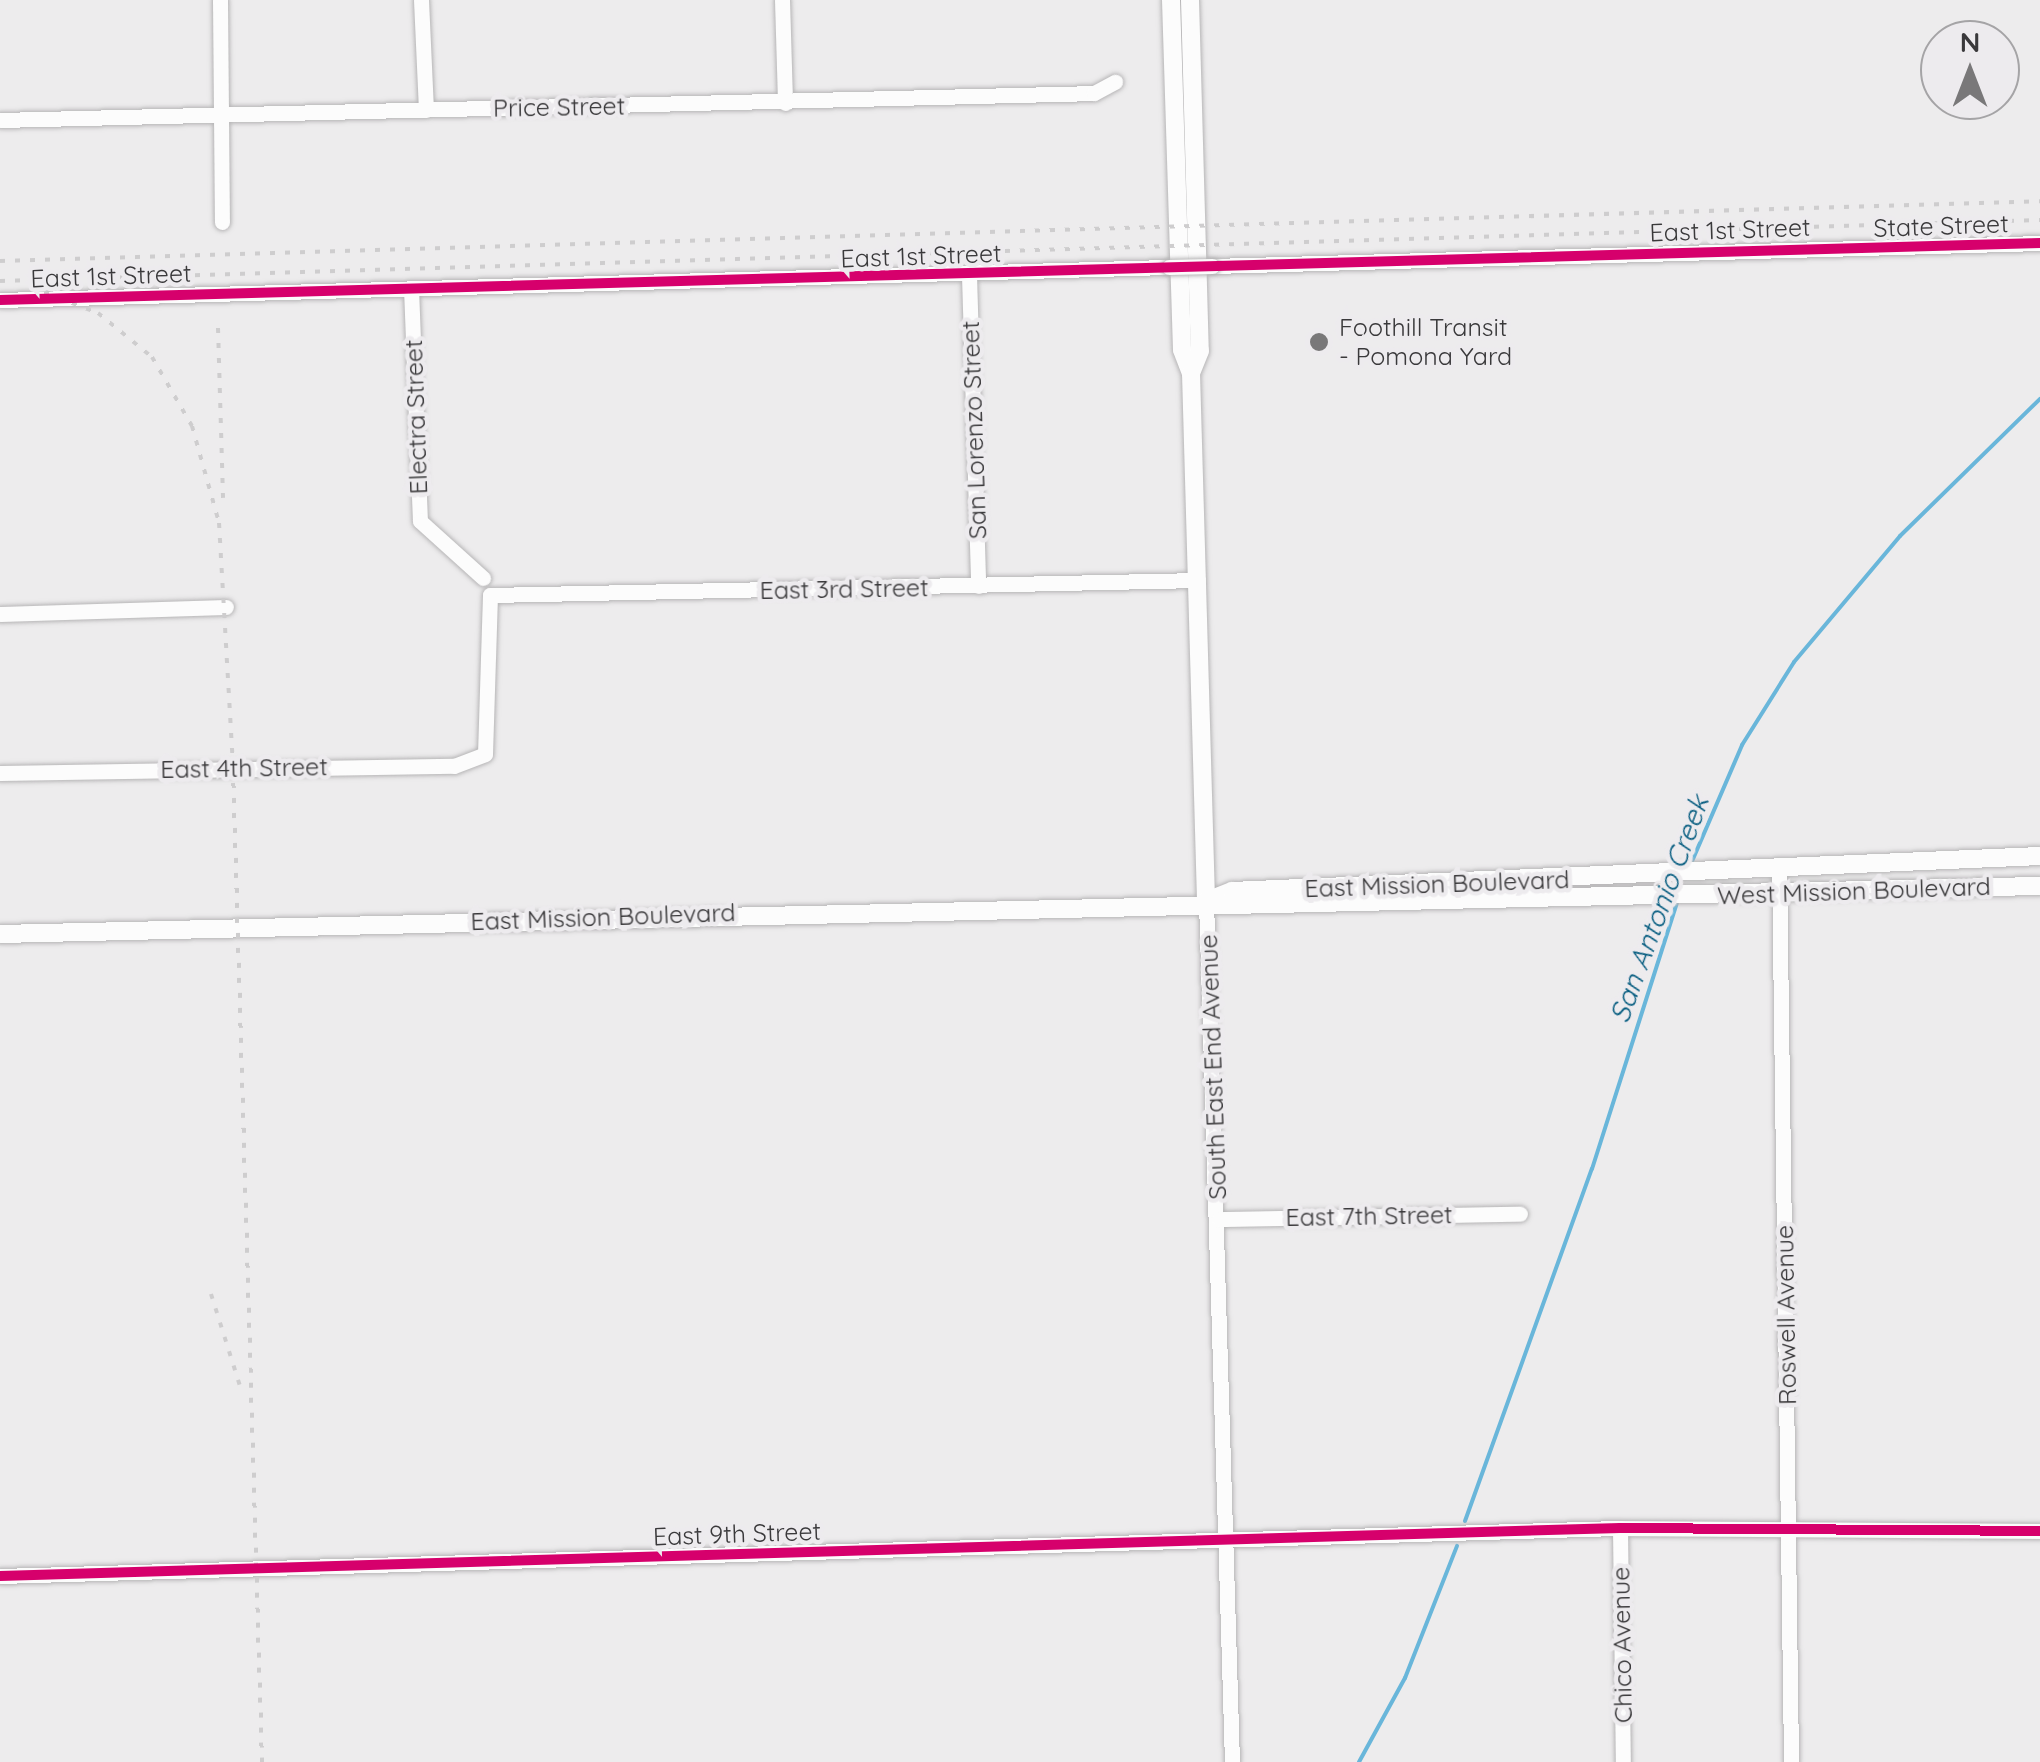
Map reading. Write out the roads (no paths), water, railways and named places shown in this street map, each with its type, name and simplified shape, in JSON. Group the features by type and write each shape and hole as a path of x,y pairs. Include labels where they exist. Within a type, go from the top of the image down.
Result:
{"main road":[{"path":"1171,0 1182,350 1192,373"},
{"path":"1190,0 1200,351 1192,373"},
{"name":"South East End Avenue","path":"1192,373 1206,901"},
{"name":"East Mission Boulevard","path":"1206,901 1232,891 2040,856"},
{"name":"West Mission Boulevard","path":"1669,895 2040,886"},
{"name":"East Mission Boulevard","path":"0,934 1206,901 1233,906 1669,895"}],"street":[{"path":"220,0 222,222"},
{"path":"421,0 426,110"},
{"path":"782,0 786,103"},
{"name":"Price Street","path":"0,120 1094,93 1115,82"},
{"name":"State Street","path":"1842,247 2040,243"},
{"name":"East 1st Street","path":"0,300 1842,247"},
{"name":"San Lorenzo Street","path":"969,275 978,586"},
{"name":"Electra Street","path":"411,288 420,521 483,578"},
{"name":"East 3rd Street","path":"485,754 490,596 1198,580"},
{"path":"0,614 226,606"},
{"name":"East 4th Street","path":"0,773 454,766 485,754"},
{"name":"Roswell Avenue","path":"1779,867 1791,1762"},
{"name":"South East End Avenue","path":"1206,901 1219,1219 1232,1762"},
{"name":"East 7th Street","path":"1219,1219 1520,1214"},
{"name":"East 9th Street","path":"0,1576 1476,1536 1620,1528 1790,1533 2040,1532"},
{"name":"Chico Avenue","path":"1620,1528 1623,1762"}],"waterway":[{"name":"San Antonio Creek","path":"1690,866 1742,745 1794,662 1900,536 2040,399"},
{"name":"San Antonio Creek","path":"1465,1521 1592,1169 1677,903"},
{"name":"San Antonio Creek","path":"1359,1762 1405,1678 1457,1546"}],"railway":[{"path":"0,261 2040,201"},
{"path":"0,281 2040,220"},
{"path":"30,287 98,313 152,357 192,426 219,523 233,768 262,1762"},
{"path":"218,328 223,498"},
{"path":"211,1294 241,1389"}],"place":[{"name":"Foothill Transit - Pomona Yard","path":"1319,342"}]}
